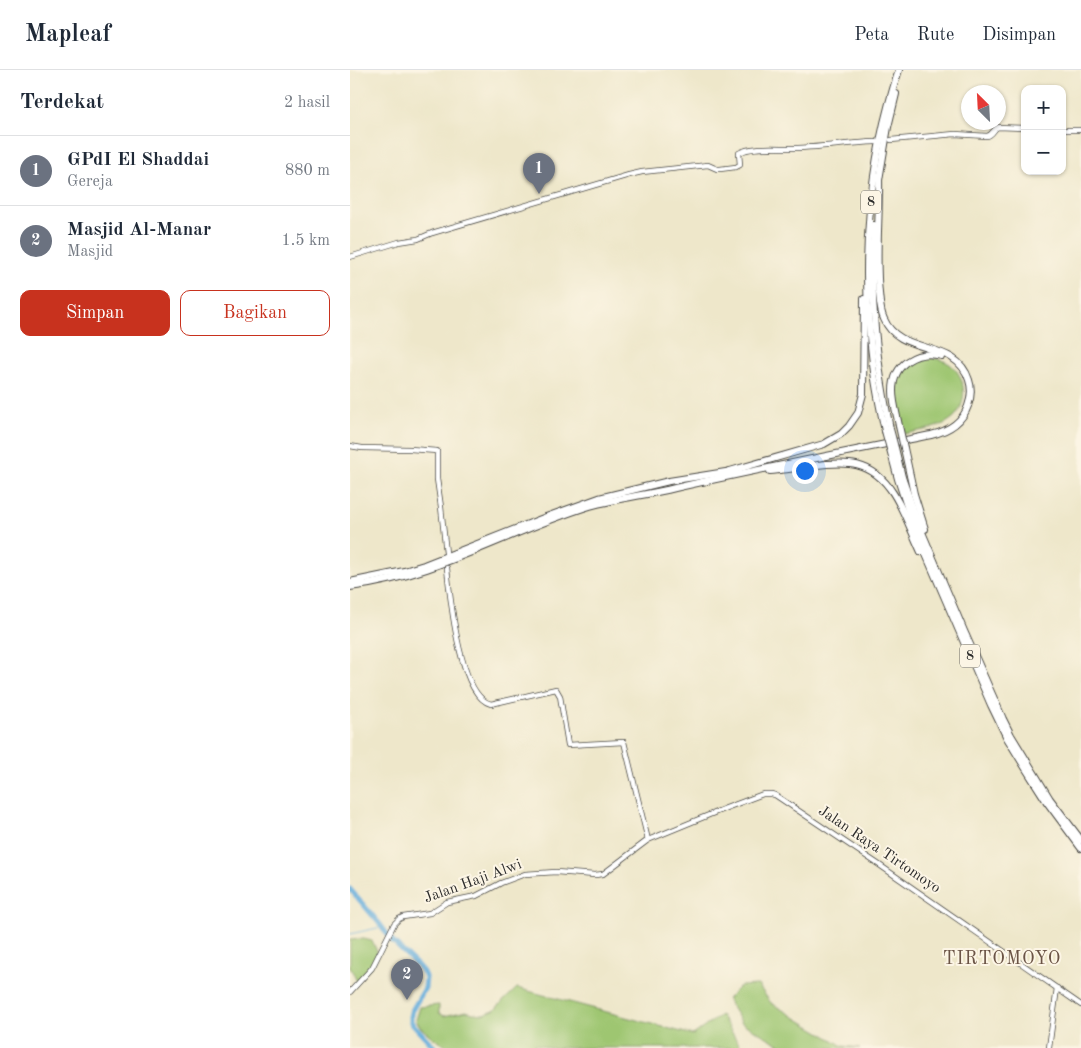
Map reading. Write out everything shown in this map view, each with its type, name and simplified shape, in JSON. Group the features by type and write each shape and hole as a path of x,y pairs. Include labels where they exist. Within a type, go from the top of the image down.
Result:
{"highway":[{"name":"8","path":"888,430 877,359 873,308 872,246 879,176 901,70"},
{"name":"8","path":"901,70 889,103 880,145 871,204 866,260 872,362 892,449 938,576 991,705 1007,738 1047,802 1081,848"},
{"path":"726,475 931,435 951,427 966,412 970,402 971,388 967,375 961,365 944,353 903,340 892,332 884,320 881,309 878,275 879,176"},
{"path":"726,475 824,444 841,434 854,419 862,401 864,385 866,260"},
{"path":"350,587 397,578 430,568 571,513 605,502 671,489 726,475 930,432 944,427 953,422 964,406 968,395 964,377 956,365 943,357 925,354 914,357 903,365 896,376 893,391 899,426 904,448 921,518 938,576"},
{"path":"350,582 424,565 599,498 669,481 831,463 848,463 861,466 875,474 885,483 894,494 921,553 938,576"},
{"name":"8","path":"938,576 1011,735 1050,799 1081,840"}],"street":[{"path":"891,140 955,134 987,136 992,134 998,127 1021,128"},
{"path":"1066,130 1081,130"},
{"path":"350,257 399,242 418,239 642,172 708,165 718,169 736,167 740,164 739,153 747,150 876,142"},
{"path":"350,446 437,451 437,479 446,554"},
{"path":"447,568 452,612 462,657 468,678 476,691 484,701 493,704 557,690 560,696 568,745 624,742 648,840"},
{"name":"Jalan Raya Tirtomoyo","path":"648,840 763,794 771,794 878,864 1081,1005"},
{"name":"Jalan Haji Alwi","path":"350,992 372,968 391,929 397,921 403,918 430,913 447,902 471,897 500,883 525,874 559,872 603,874 648,840"},
{"path":"1049,1048 1057,988"}],"green space":[{"path":"926,358 948,363 959,374 963,388 962,404 959,411 949,421 904,434 897,399 899,379 904,370 913,363"},
{"path":"364,939 372,941 378,953 372,965 357,982 350,966 350,940"},
{"path":"758,985 771,1003 843,1046 860,1048 786,1048 742,1023 727,999 740,986"},
{"path":"517,988 693,1035 721,1015 741,1047 548,1048 535,1044 534,1048 449,1048 421,1028 416,1020 420,1007 439,1005 439,1013 444,1016 466,1011 483,1014 494,1010"}],"waterway":[{"path":"350,889 393,942 423,972 426,978 425,988 411,1012 411,1022 435,1048"},
{"path":"350,934 382,927"}],"place":[{"name":"GPdI El Shaddai","path":"539,194"},
{"name":"Masjid Al-Manar","path":"407,1000"}],"district":[{"name":"TIRTOMOYO","path":"1002,959"}]}
